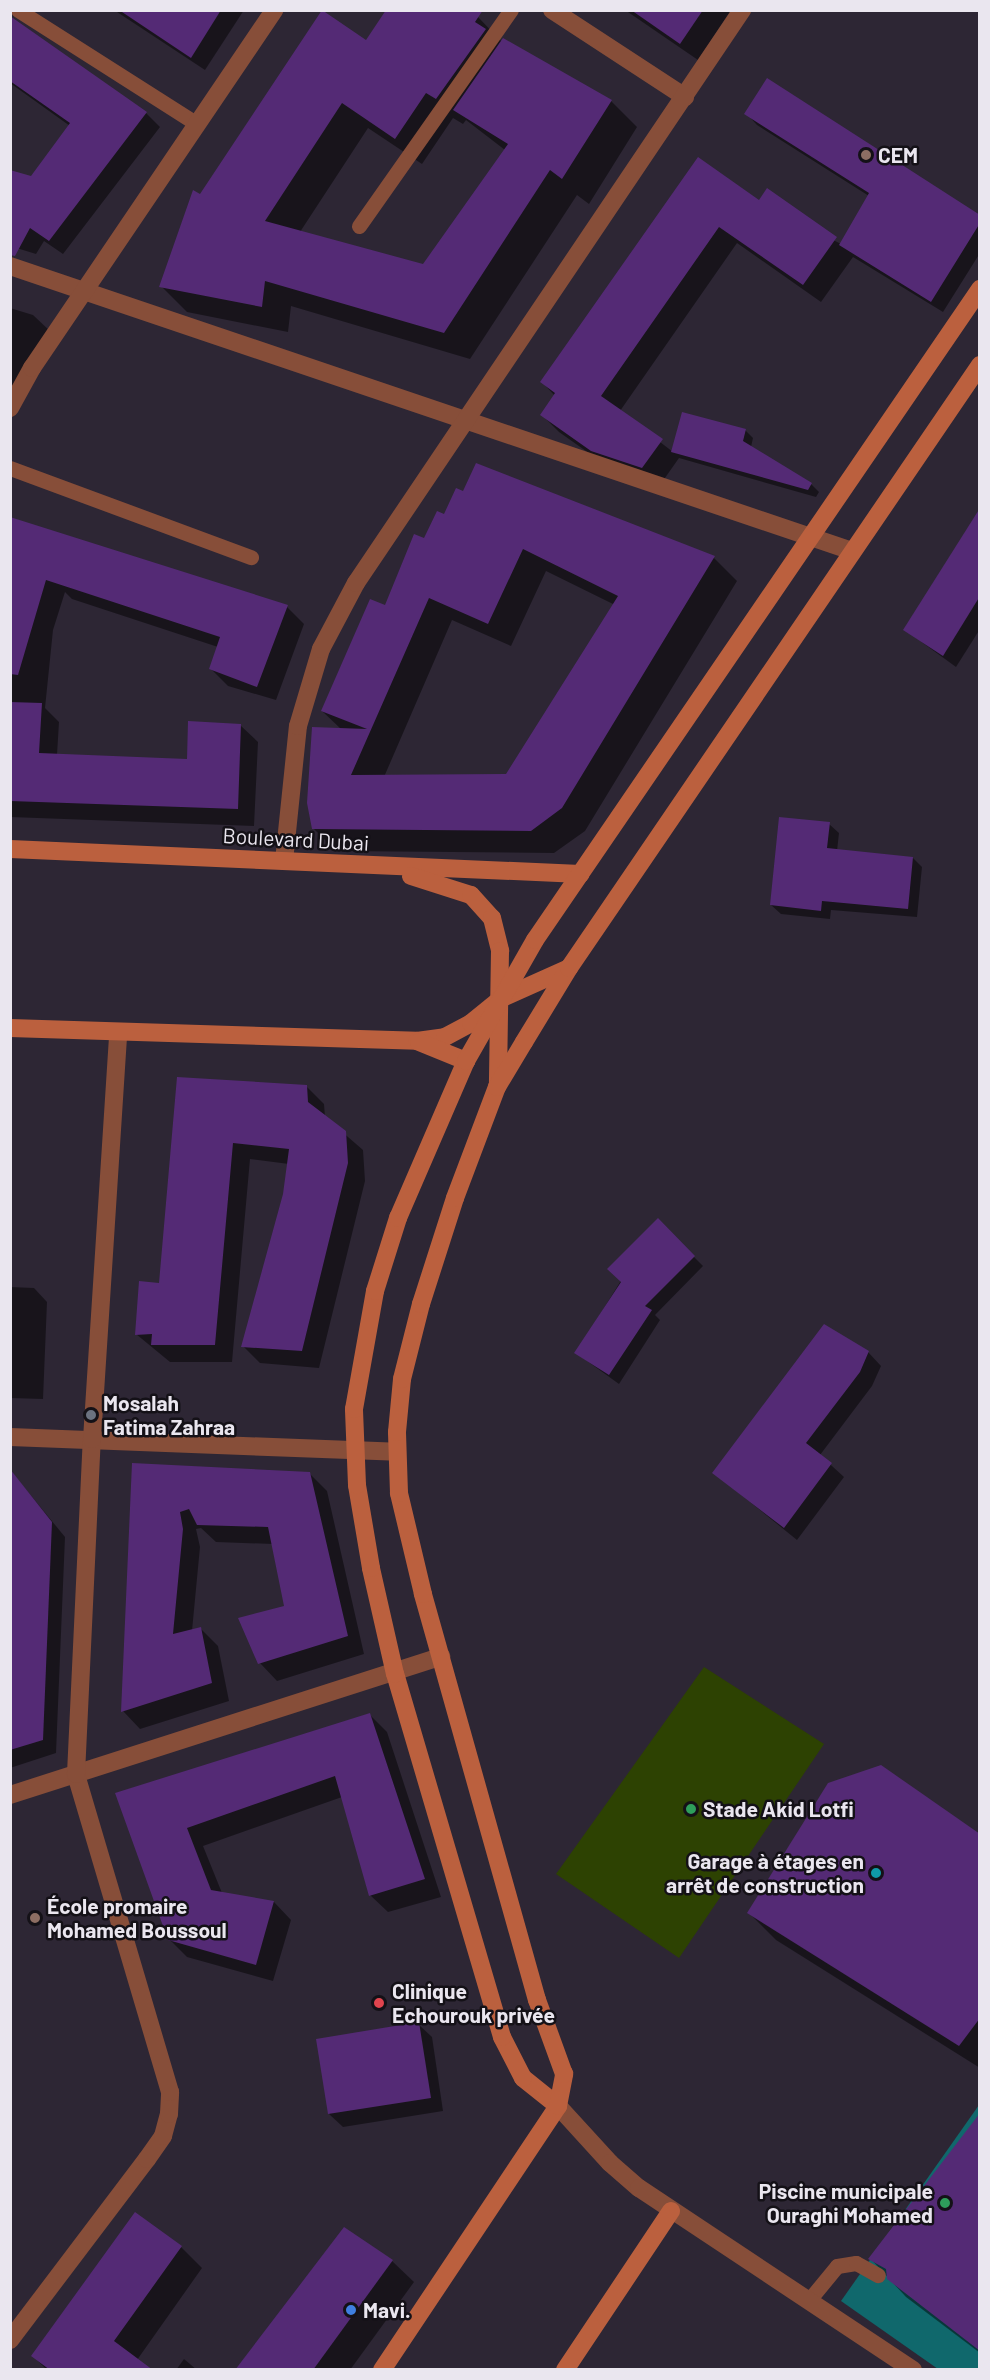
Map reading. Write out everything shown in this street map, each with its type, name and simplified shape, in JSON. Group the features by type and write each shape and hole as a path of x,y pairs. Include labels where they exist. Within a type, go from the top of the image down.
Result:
{"street":[{"path":"10,408 32,368 87,290 274,10"},
{"path":"552,10 685,97"},
{"path":"284,861 298,726 321,649 356,583 742,10"},
{"path":"10,266 87,290 809,540 852,551"},
{"path":"913,2370 671,2211 610,2163 558,2106 539,2094 510,2059 396,1674 371,1568 354,1449 354,1409 375,1291 398,1218 466,1061 502,998 580,874 980,289"},
{"path":"382,2370 558,2106 564,2074 561,2059 537,2001 441,1657 399,1493 397,1452 402,1379 421,1304 455,1198 497,1088 568,968 980,365"},
{"name":"Boulevard Dubai","path":"10,849 580,874"},
{"path":"348,864 436,880 471,895 492,918 500,951 502,998 497,1088"},
{"path":"10,1028 118,1035 417,1041 445,1037 471,1023 502,998 568,968"},
{"path":"10,2340 147,2159 163,2136 169,2114 170,2092 76,1774 92,1439 118,1035"},
{"path":"417,1041 466,1061"},
{"path":"10,1437 397,1452"},
{"path":"10,1795 396,1674 441,1657"},
{"path":"565,2370 671,2211"}],"lane":[{"path":"18,10 197,124"},
{"path":"359,226 511,10"},
{"path":"10,468 251,557"},
{"path":"808,2300 837,2266 856,2263 878,2275"}],"shaded area":[{"name":"Stade Akid Lotfi","path":"704,1667 824,1744 679,1958 556,1874"},
{"name":"Piscine municipale Ouraghi Mohamed","path":"979,2105 979,2369 938,2369 841,2301"}],"building":[{"path":"119,10 221,10 191,58"},
{"path":"322,10 366,40 386,10 483,10 475,22 486,29 436,99 426,93 395,139 342,103 265,221 423,264 508,144 453,110 503,38 612,100 562,179 550,170 444,333 265,281 262,307 159,287 193,190 200,194"},
{"path":"631,10 703,10 680,44"},
{"path":"10,16 147,112 49,241 30,228 15,256 10,255 10,170 31,176 70,123 10,81"},
{"path":"767,78 980,215 980,223 931,302 839,245 869,193 744,114"},
{"path":"698,157 759,200 767,188 837,237 803,285 719,227 601,396 663,439 642,468 591,451 540,415 555,393 540,382"},
{"path":"682,412 746,429 743,441 812,483 808,490 671,452"},
{"path":"476,463 715,556 562,808 531,831 312,829 307,803 312,727 367,729 321,711 370,599 385,605 414,534 424,538 437,511 444,514 456,488 463,491","holes":["523,549 618,596 506,774 351,775 429,598 488,624"]},
{"path":"980,508 980,596 943,656 903,630"},
{"path":"10,517 288,605 257,687 209,669 220,637 46,580 18,675 10,674"},
{"path":"10,702 42,703 39,753 187,759 188,721 241,724 238,809 10,801"},
{"path":"779,817 830,822 827,848 913,857 908,909 822,901 821,911 770,905"},
{"path":"177,1077 307,1085 308,1102 346,1131 348,1163 302,1351 241,1347 283,1194 289,1149 233,1143 215,1345 151,1345 152,1334 135,1335 139,1281 159,1283"},
{"path":"658,1218 695,1256 645,1306 652,1310 609,1375 574,1353 621,1282 607,1269"},
{"path":"824,1324 869,1351 860,1372 806,1443 832,1463 784,1528 712,1473"},
{"path":"132,1463 310,1472 348,1636 258,1664 238,1618 284,1606 268,1527 197,1525 189,1509 180,1512 183,1529 173,1634 201,1627 212,1683 121,1712"},
{"path":"10,1469 52,1522 43,1740 10,1750"},
{"path":"370,1713 425,1879 369,1896 335,1776 187,1828 211,1890 274,1901 256,1965 168,1940 115,1793"},
{"name":"Garage à étages en arrêt de construction","path":"881,1765 980,1834 980,2018 959,2046 747,1913 828,1783"},
{"path":"419,2022 431,2098 328,2114 316,2039"},
{"name":"Piscine municipale Ouraghi Mohamed","path":"980,2113 980,2351 887,2279 886,2269 868,2259"},
{"path":"135,2212 182,2246 114,2341 153,2370 50,2370 31,2356"},
{"path":"344,2227 393,2260 313,2370 235,2370"}],"place":[{"name":"CEM","path":"866,155"},
{"name":"Mosalah Fatima Zahraa","path":"91,1415"},
{"name":"Stade Akid Lotfi","path":"691,1809"},
{"name":"Garage à étages en arrêt de construction","path":"876,1873"},
{"name":"École promaire Mohamed Boussoul","path":"35,1918"},
{"name":"Clinique Echourouk privée","path":"379,2003"},
{"name":"Piscine municipale Ouraghi Mohamed","path":"945,2203"},
{"name":"Mavi.","path":"351,2310"}]}
